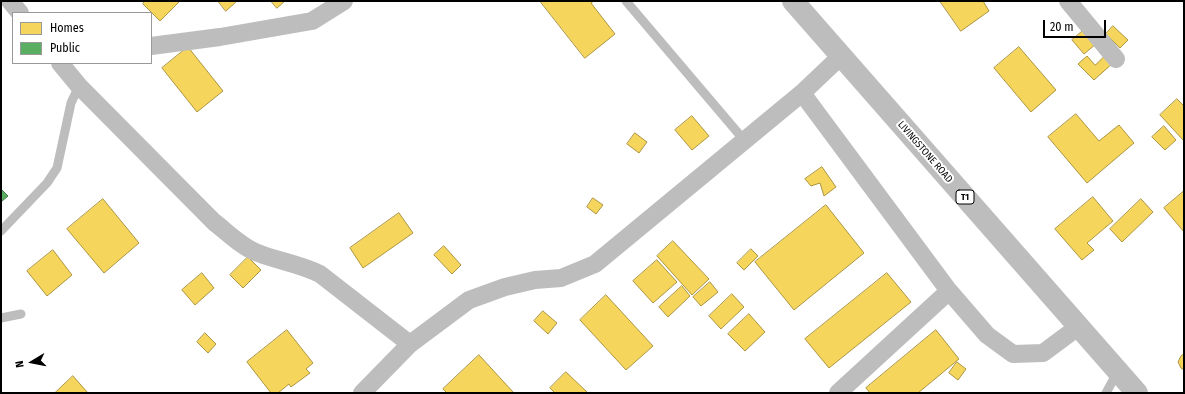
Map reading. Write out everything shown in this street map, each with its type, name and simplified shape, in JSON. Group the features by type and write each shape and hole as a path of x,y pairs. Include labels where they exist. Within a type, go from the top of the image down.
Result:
{"highway":[{"name":"LIVINGSTONE ROAD","path":"793,1 1136,393"}],"street":[{"path":"10,1 19,12"},
{"path":"152,46 220,37 312,21 344,1"},
{"path":"1068,1 1116,59"},
{"path":"362,393 410,344 469,300 505,286 535,280 560,278 595,264 802,93 841,56"},
{"path":"67,64 79,86 214,222 256,253 305,267 320,274 410,344"},
{"path":"802,93 949,291 987,335 1013,354 1042,353 1078,327"},
{"path":"838,393 949,291"}],"lane":[{"path":"626,1 744,140"},
{"path":"1,231 47,183 57,168 71,103 79,86"},
{"path":"1,318 21,314"},
{"path":"1106,393 1117,372"}],"building: Homes":[{"path":"145,1 180,1 160,21 143,4"},
{"path":"218,1 237,1 226,11"},
{"path":"271,1 285,1 277,8"},
{"path":"540,1 594,1 591,3 615,34 585,58"},
{"path":"940,1 983,1 989,11 961,31"},
{"path":"1113,26 1128,40 1120,48 1106,34"},
{"path":"1084,30 1096,44 1084,54 1072,40"},
{"path":"188,47 223,91 197,112 162,68"},
{"path":"1019,47 1056,90 1031,112 994,68"},
{"path":"1106,55 1113,63 1094,80 1078,64 1087,56 1095,65"},
{"path":"1177,99 1184,106 1184,141 1160,115"},
{"path":"1076,114 1099,141 1119,125 1134,143 1087,183 1048,137"},
{"path":"692,116 709,136 692,150 675,130"},
{"path":"1164,126 1176,140 1165,150 1152,137"},
{"path":"635,133 647,142 639,153 627,144"},
{"path":"822,167 836,187 824,196 820,183 811,186 805,179"},
{"path":"1184,191 1184,232 1164,208"},
{"path":"1093,197 1113,221 1087,243 1094,250 1082,260 1055,229"},
{"path":"593,198 603,205 596,214 587,207"},
{"path":"103,199 139,243 104,273 67,229"},
{"path":"1141,199 1153,212 1122,242 1110,229"},
{"path":"826,205 864,253 794,310 755,262"},
{"path":"399,213 413,233 363,268 350,248"},
{"path":"673,241 709,279 692,295 657,256"},
{"path":"444,246 461,265 452,274 434,255"},
{"path":"751,249 758,256 744,270 737,263"},
{"path":"53,250 72,275 47,296 27,271"},
{"path":"248,257 261,270 243,288 230,275"},
{"path":"657,260 677,282 653,303 633,281"},
{"path":"202,273 214,288 195,305 182,290"},
{"path":"887,273 911,302 829,368 805,339"},
{"path":"710,282 718,292 701,306 693,297"},
{"path":"682,286 690,296 668,317 659,307"},
{"path":"732,294 744,307 721,329 709,316"},
{"path":"606,295 653,346 626,370 580,320"},
{"path":"543,311 557,323 548,334 534,321"},
{"path":"749,314 765,332 745,351 728,334"},
{"path":"287,330 313,363 306,369 310,373 291,387 289,384 278,393 271,393 247,362"},
{"path":"936,330 959,359 918,393 870,393 866,388"},
{"path":"205,333 216,344 208,353 197,342"},
{"path":"1184,354 1184,370 1178,362"},
{"path":"479,355 514,393 447,393 443,389"},
{"path":"957,362 966,369 958,380 949,373"},
{"path":"566,372 588,393 555,393 550,388"},
{"path":"73,376 88,393 55,393"}],"building: Public":[{"path":"1,189 8,196 1,202"}]}
